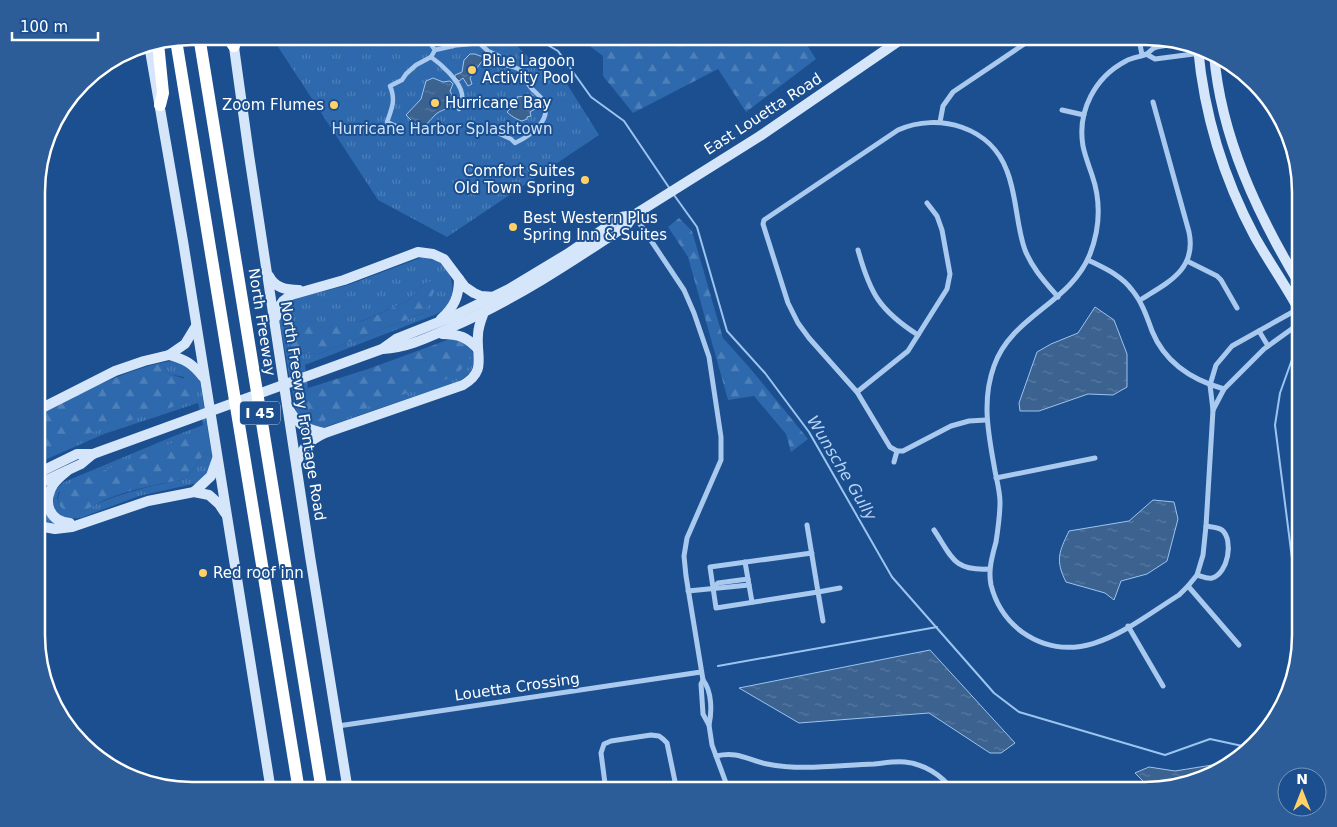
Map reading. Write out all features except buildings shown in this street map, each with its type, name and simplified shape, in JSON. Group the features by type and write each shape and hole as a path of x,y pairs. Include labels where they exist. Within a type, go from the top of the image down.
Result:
{"highway":[{"name":"North Freeway","path":"199,45 321,782"},
{"name":"I 45","path":"177,46 298,782"},
{"path":"159,49 163,93 160,105"}],"main road":[{"name":"North Freeway Frontage Road","path":"232,45 346,782"},
{"name":"East Louetta Road","path":"93,454 382,349 399,348 536,274 621,217 634,214 760,136 893,45"},
{"path":"150,51 228,517 270,782"},
{"path":"1202,57 1205,93 1215,137 1236,197 1255,237 1292,296"},
{"path":"1215,64 1220,99 1246,180 1271,236 1292,271"},
{"name":"East Louetta Road","path":"436,329 484,312 531,287 627,225 634,214"},
{"path":"274,323 277,310 283,301 291,295 344,280 418,252 432,254 444,259 465,288 474,293 494,297"},
{"path":"267,273 272,282 278,287 288,290 305,290"},
{"path":"531,287 536,274"},
{"path":"459,279 456,301 436,329 464,336 478,349"},
{"path":"296,463 307,444 325,433 463,385 470,380 476,373 480,360 478,329 484,312"},
{"path":"45,406 115,371 144,361 170,355 185,344 196,326"},
{"path":"170,355 188,362 197,369 204,379"},
{"path":"288,406 294,417 302,425 311,431 325,433"},
{"path":"45,470 77,454 93,454"},
{"path":"45,481 81,464 93,454"},
{"path":"194,492 210,476 217,456"},
{"path":"45,467 50,467"},
{"path":"67,471 53,485 48,501 49,509 52,516 59,522 86,522"},
{"path":"45,527 55,529 72,527 148,501 194,492 209,496 219,504 228,517"}],"street":[{"path":"431,45 435,50"},
{"path":"396,126 387,122 393,108 394,95 391,84 399,82 416,65 431,57 435,50 458,45"},
{"path":"481,45 488,51 499,56 500,65 511,66 523,72 528,85 542,100 544,107 544,117 541,124 534,133 516,143 491,130"},
{"path":"940,122 943,106 953,92 1023,45"},
{"path":"1141,45 1144,55"},
{"path":"1166,46 1154,48 1144,55 1126,60 1105,76 1088,101 1084,115 1082,140 1095,185 1099,209 1096,236 1088,260 1073,283 1019,327 1002,349 990,379 986,420 1000,501 996,540 990,569 991,586 1000,610 1019,630 1040,642 1060,647 1087,646 1108,639 1179,595 1188,586 1196,574 1203,555 1212,410 1210,385 1216,365 1232,346 1292,313"},
{"path":"1168,47 1170,57"},
{"path":"1144,55 1155,59 1192,53"},
{"path":"431,57 442,65 462,93 459,109"},
{"path":"1140,300 1173,279 1181,271 1187,261 1190,245 1189,232 1153,102"},
{"path":"1062,110 1084,115"},
{"path":"986,420 964,422 951,426 907,450 897,451 889,446 857,392 809,338 792,313 763,221 894,133 918,123 940,122 956,125 974,132 989,143 1003,161 1012,185 1026,252 1035,269 1058,297"},
{"path":"857,392 900,358 918,335 947,289 950,274 940,223 927,203"},
{"path":"634,214 684,290 694,312 709,357 721,437 721,460 687,538 684,556 701,672 706,684 711,713 709,725 712,745 726,782"},
{"path":"858,250 866,280 878,300 892,317 918,335"},
{"path":"1088,260 1121,279 1132,290 1140,300 1158,343 1168,357 1183,371 1210,385 1224,389"},
{"path":"1187,261 1217,276 1237,308"},
{"path":"1212,410 1224,389 1268,346 1292,329"},
{"path":"1259,331 1268,346"},
{"path":"894,462 897,451"},
{"path":"996,478 1095,458"},
{"path":"807,525 823,621"},
{"path":"1196,574 1207,578 1215,577 1227,561 1227,540 1224,534 1219,528 1206,526"},
{"path":"934,530 955,561 963,567 974,570 990,569"},
{"path":"812,553 746,564 710,566 716,608 840,588"},
{"path":"746,564 752,602"},
{"path":"688,591 720,589 748,582"},
{"path":"1188,586 1239,645"},
{"path":"1128,626 1162,686"},
{"name":"Louetta Crossing","path":"337,726 701,672"},
{"path":"703,680 700,684 703,714 709,725"},
{"path":"703,703 709,702"},
{"path":"605,782 601,753 604,744 611,741 651,735 659,736 667,743 675,782"},
{"path":"716,756 729,753 765,764 780,766 905,762 926,768 946,782"}],"green space":[{"name":"Hurricane Harbor Splashtown","path":"277,45 516,45 543,71 567,84 599,135 447,237 378,200"},
{"path":"588,45 807,45 816,59 746,112 718,69 633,113 603,76 603,56"},
{"path":"679,218 692,231 723,338 808,439 791,452 786,434 754,396 728,400 688,257 668,227"},
{"path":"423,258 437,261 444,266 451,278 452,290 449,303 438,313 305,365 308,388 304,398 469,346 474,357 473,367 470,372 456,382 325,427 310,426 299,417 295,407 280,324 282,311 290,302 297,298 348,285","holes":["425,283 424,313 318,354 292,351 311,322 359,322 408,301"]},
{"path":"434,280 434,292 424,313 318,354 291,351 290,341 298,328 311,322 360,322 408,301 425,283"},
{"path":"450,339 459,340 469,346 471,359 455,376 340,417 320,421 305,415 304,398 308,388 368,369"},
{"path":"179,361 199,376 212,456 211,468 198,483 139,496 83,517 70,519 62,517 53,507 53,492 64,482 203,425 198,403 104,434 45,460 45,451 84,435 190,400 184,377 169,374 160,363","holes":["207,450 186,479 157,485 106,500 79,512 59,505 57,498 59,492"]},
{"path":"160,363 169,374 193,381 196,389 190,400 90,433 45,452 45,412 112,379"},
{"path":"203,435 207,450 186,479 126,492 79,512 73,513 60,506 58,497 64,487 181,439"},
{"path":"45,492 62,525 45,524"}],"water":[{"name":"Blue Lagoon Activity Pool","path":"470,54 492,57 493,60 482,61 470,78 472,84 468,86 463,78 459,81 455,75 462,72 464,60"},
{"name":"Hurricane Bay","path":"433,78 443,82 450,81 453,84 450,91 453,97 453,105 436,114 421,130 406,115 421,99 426,81"},
{"path":"533,95 530,103 534,104 535,109 530,112 531,116 527,117 527,119 522,121 507,112 511,108 512,103 518,100 517,97"},
{"path":"1095,307 1114,320 1127,354 1127,387 1113,395 1088,394 1039,411 1020,411 1019,403 1037,352 1078,333"},
{"path":"1153,500 1174,502 1178,519 1167,561 1147,574 1121,581 1114,600 1105,593 1066,582 1059,562 1069,531 1129,521"},
{"path":"930,650 1015,743 1001,753 990,753 929,713 799,723 739,688"},
{"path":"1212,765 1183,777 1154,782 1144,782 1135,773 1149,767 1175,771"}],"waterway":[{"name":"Wunsche Gully","path":"548,45 558,51 591,97 624,121 670,189"},
{"name":"Wunsche Gully","path":"674,195 697,227 727,331 765,373 809,432 892,577 994,693 1019,712 1165,755 1210,739 1241,746"},
{"path":"1292,360 1280,393 1275,425 1292,558"},
{"path":"718,666 937,627"}],"place":[{"name":"Blue Lagoon Activity Pool","path":"472,70"},
{"name":"Hurricane Bay","path":"435,103"},
{"name":"Zoom Flumes","path":"334,105"},
{"name":"Comfort Suites Old Town Spring","path":"585,180"},
{"name":"Best Western Plus Spring Inn & Suites","path":"513,227"},
{"name":"Red roof inn","path":"203,573"}]}
